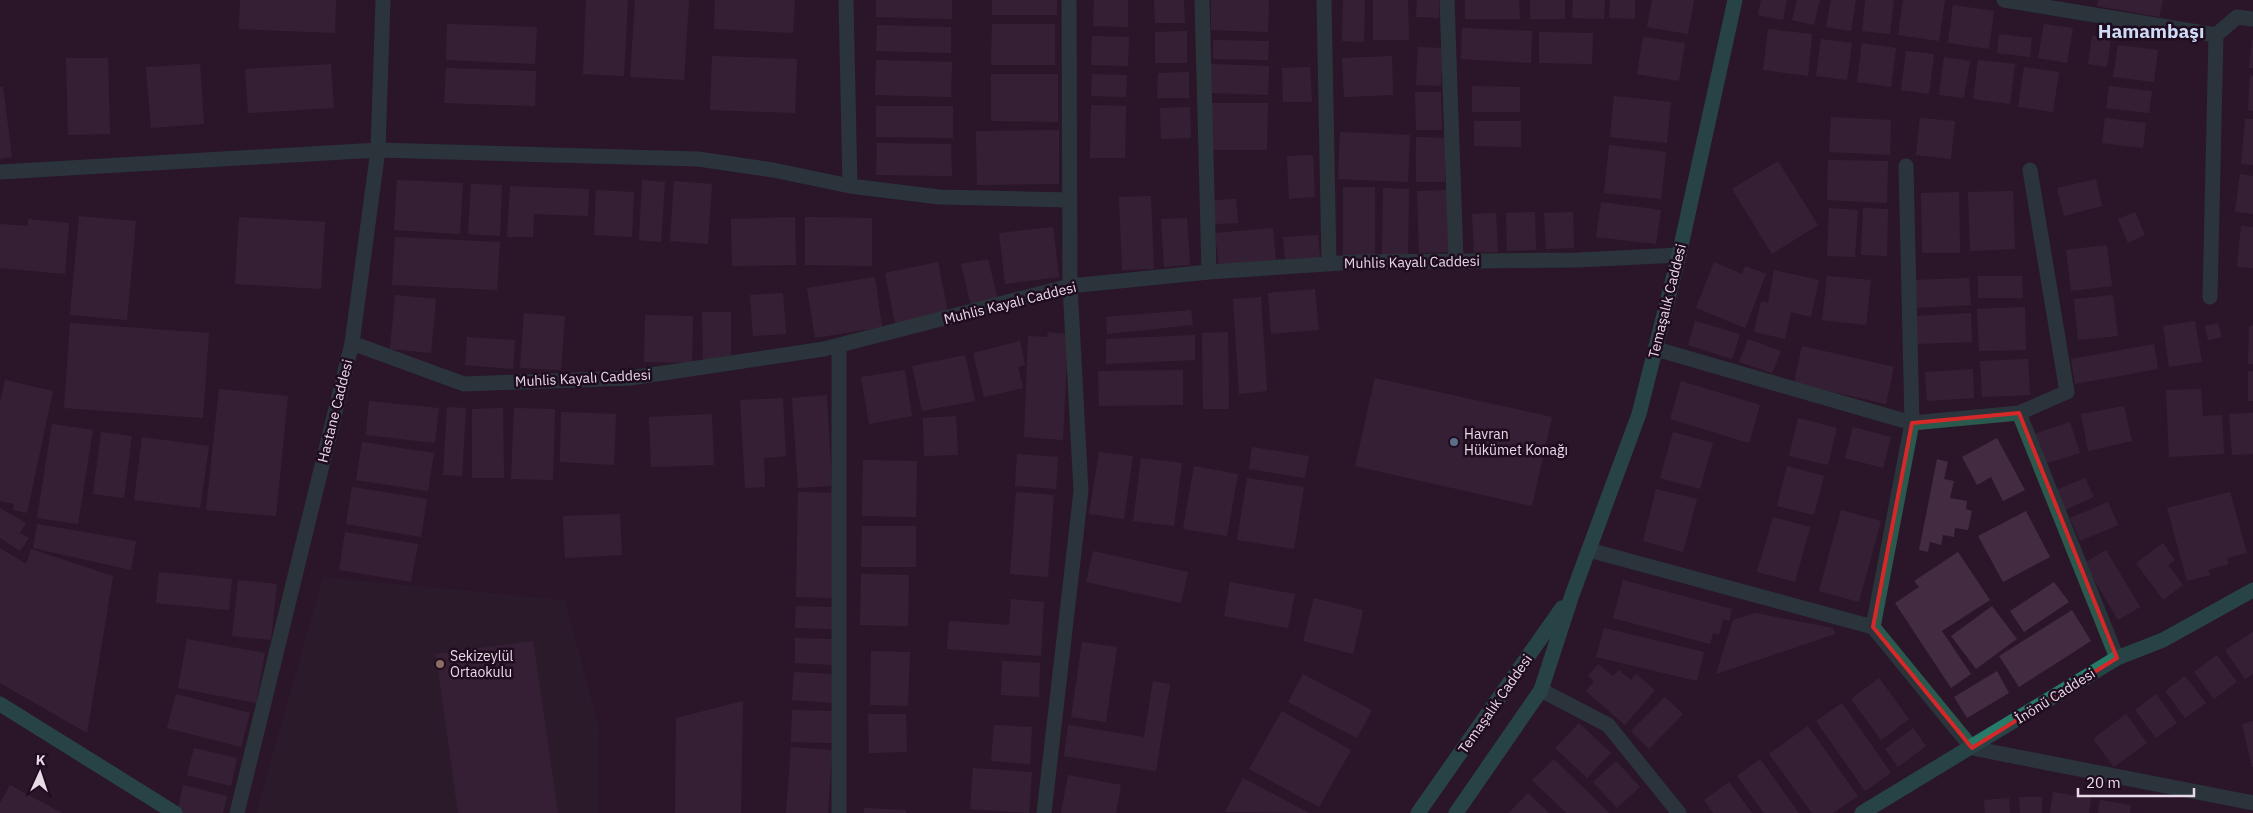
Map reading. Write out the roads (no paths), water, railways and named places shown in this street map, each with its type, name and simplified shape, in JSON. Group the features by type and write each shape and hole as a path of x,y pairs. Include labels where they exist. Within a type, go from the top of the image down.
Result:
{"street":[{"name":"Hastane Caddesi","path":"237,813 352,343 378,150 383,0"},
{"path":"846,0 850,186"},
{"path":"1044,813 1081,491 1070,286 1069,0"},
{"path":"1202,0 1209,272"},
{"path":"1324,0 1329,264"},
{"path":"1446,0 1456,260"},
{"name":"Temaşalık Caddesi","path":"1456,813 1541,690 1572,594 1639,414 1679,255 1735,0"},
{"path":"2004,0 2216,35 2238,17 2253,19"},
{"path":"2210,298 2216,35"},
{"path":"0,172 378,150 698,159 773,170 850,186 939,197 1070,200"},
{"path":"1873,627 1912,423 1906,166"},
{"path":"1656,349 1912,423 2019,412 2067,392 2030,170"},
{"name":"Muhlis Kayalı Caddesi","path":"352,343 464,384 630,378 839,346 1070,286 1209,272 1329,264 1456,260 1578,260 1679,255"},
{"path":"839,346 839,813"},
{"path":"2019,412 2117,658"},
{"path":"1588,550 1873,627 1972,748 2253,803"},
{"name":"İnönü Caddesi","path":"1862,813 1972,748 2117,658 2163,640 2253,590"},
{"name":"Temaşalık Caddesi","path":"1418,813 1572,594"},
{"path":"1541,690 1608,725 1679,813"},
{"path":"0,704 175,813"}],"place":[{"name":"Havran Hükümet Konağı","path":"1454,442"},
{"name":"Sekizeylül Ortaokulu","path":"440,664"}],"district":[{"name":"Hamambaşı","path":"2151,31"}]}
